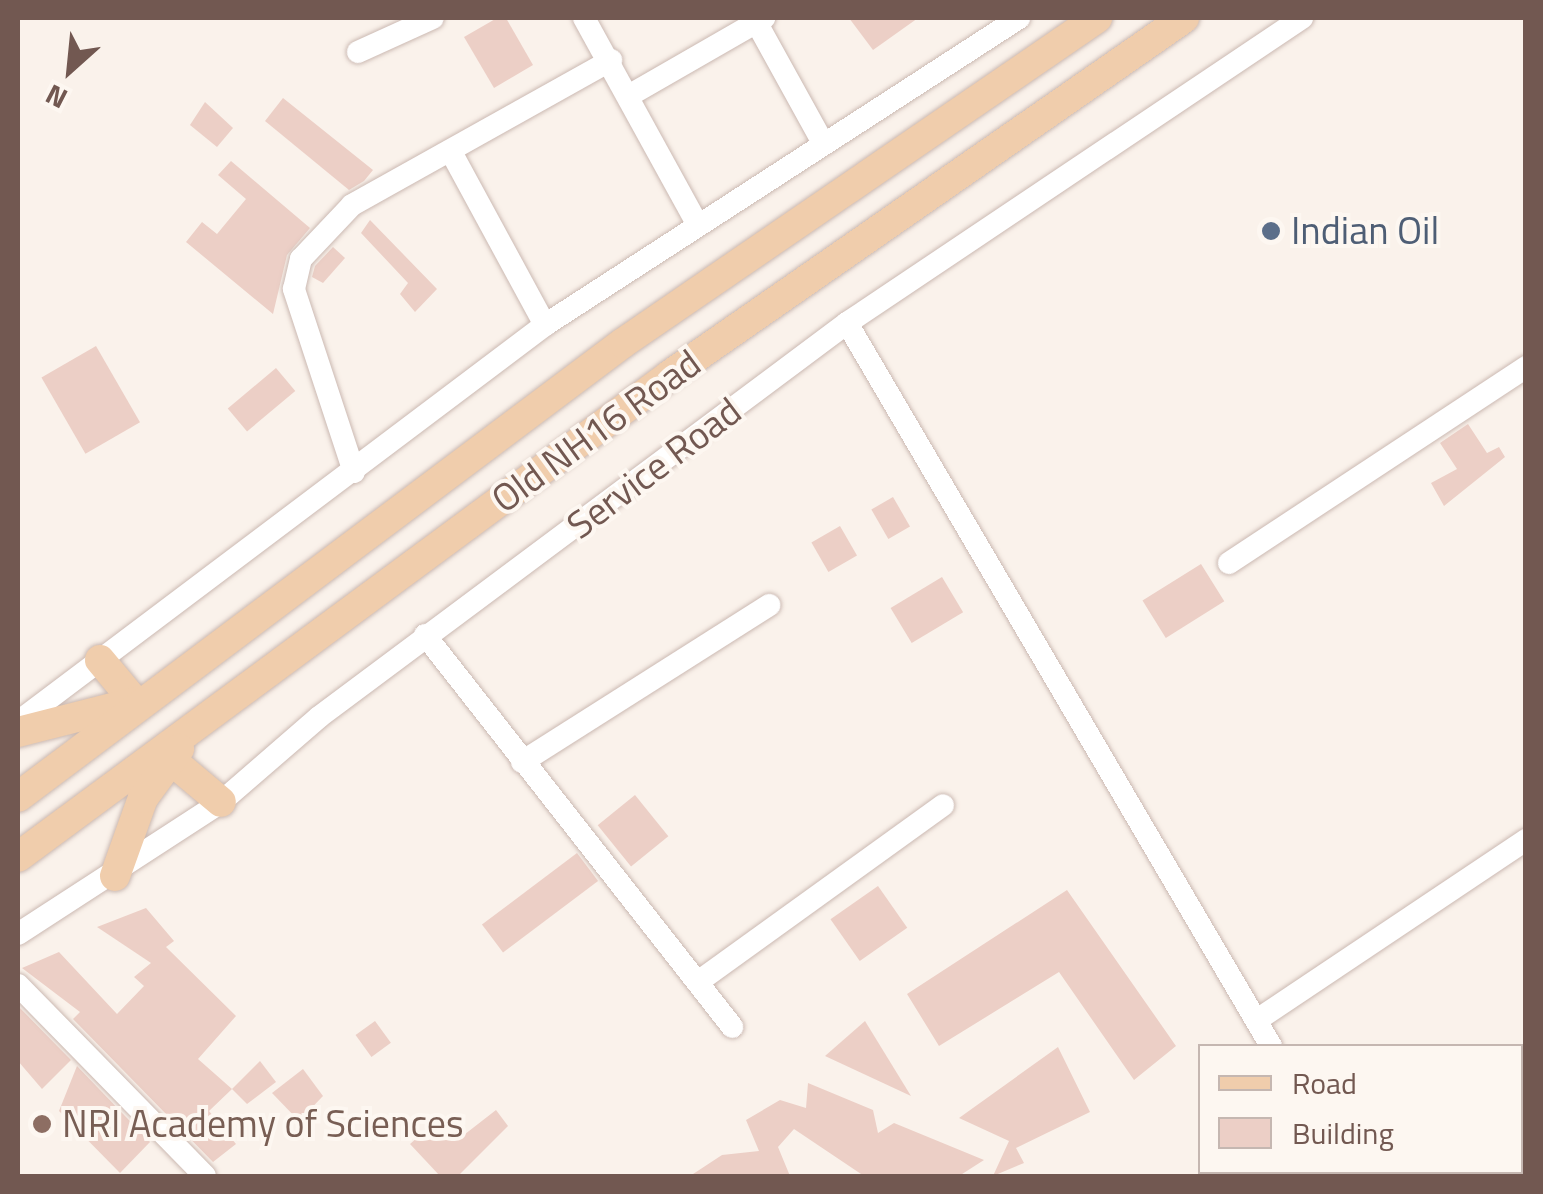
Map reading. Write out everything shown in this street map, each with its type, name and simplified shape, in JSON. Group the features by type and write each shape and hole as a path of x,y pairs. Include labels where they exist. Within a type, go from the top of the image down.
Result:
{"main road":[{"name":"Old NH16 Road","path":"18,797 623,343 1097,18"},
{"name":"Old NH16 Road","path":"18,857 670,375 1184,18"},
{"path":"100,660 146,698"},
{"path":"18,732 146,698"},
{"path":"115,876 143,798 198,723"},
{"path":"171,760 222,802"}],"street":[{"path":"358,52 433,18"},
{"path":"584,18 611,60 696,222"},
{"path":"18,722 546,325 696,222 1019,18"},
{"name":"Service Road","path":"18,934 115,876 222,802 425,636 847,323 1302,18"},
{"path":"630,95 758,19 822,141"},
{"path":"354,472 294,270 340,214 611,60"},
{"path":"451,152 546,325"},
{"path":"847,323 1270,1044"},
{"path":"1228,564 1526,367"},
{"path":"522,762 769,605"},
{"path":"425,636 732,1027"},
{"path":"698,982 942,805"},
{"path":"1256,1020 1526,840"},
{"path":"18,985 205,1176"}],"building":[{"path":"497,18 506,18 533,65 494,88 464,37"},
{"path":"849,18 918,18 873,50"},
{"path":"283,98 373,170 364,181 349,190 265,121"},
{"path":"205,102 233,128 217,147 190,125"},
{"path":"231,161 310,228 287,255 273,314 186,242 202,222 217,234 246,199 218,175"},
{"path":"370,220 437,289 415,312 400,294 408,283 361,233"},
{"path":"333,247 345,258 323,283 312,277 315,266"},
{"path":"96,346 140,422 85,454 41,378"},
{"path":"276,368 295,391 247,431 228,408"},
{"path":"1468,424 1487,453 1499,447 1505,457 1444,506 1431,483 1457,469 1440,443"},
{"path":"893,497 910,526 888,539 871,510"},
{"path":"840,526 857,555 828,572 811,542"},
{"path":"1201,564 1224,601 1166,638 1142,601"},
{"path":"942,577 963,612 912,643 891,608"},
{"path":"635,795 668,836 631,866 598,825"},
{"path":"577,853 598,881 503,953 482,925"},
{"path":"878,886 907,928 860,961 830,919"},
{"path":"1067,890 1176,1046 1134,1080 1059,972 939,1046 907,994"},
{"path":"146,908 174,941 166,947 236,1016 198,1059 232,1089 209,1111 236,1144 213,1162 73,1019 80,1012 22,968 59,952 117,1014 144,986 134,977 151,963 97,927"},
{"path":"18,1006 71,1060 42,1089 18,1061"},
{"path":"375,1021 391,1043 371,1057 356,1035"},
{"path":"865,1021 911,1096 825,1056"},
{"path":"1058,1047 1090,1112 1016,1148 1024,1163 993,1176 1009,1141 959,1118"},
{"path":"260,1061 276,1082 247,1104 232,1089"},
{"path":"77,1066 150,1142 120,1173 59,1111"},
{"path":"303,1069 323,1096 299,1121 272,1093"},
{"path":"808,1083 873,1110 878,1133 894,1123 984,1160 959,1176 864,1176 794,1129 778,1147 790,1176 690,1176 722,1155 759,1151 746,1120 780,1100 806,1108"},
{"path":"496,1110 508,1126 458,1176 440,1176 410,1144 441,1117 460,1138"}],"place":[{"name":"Indian Oil","path":"1271,231"},
{"name":"NRI Academy of Sciences","path":"42,1124"}]}
